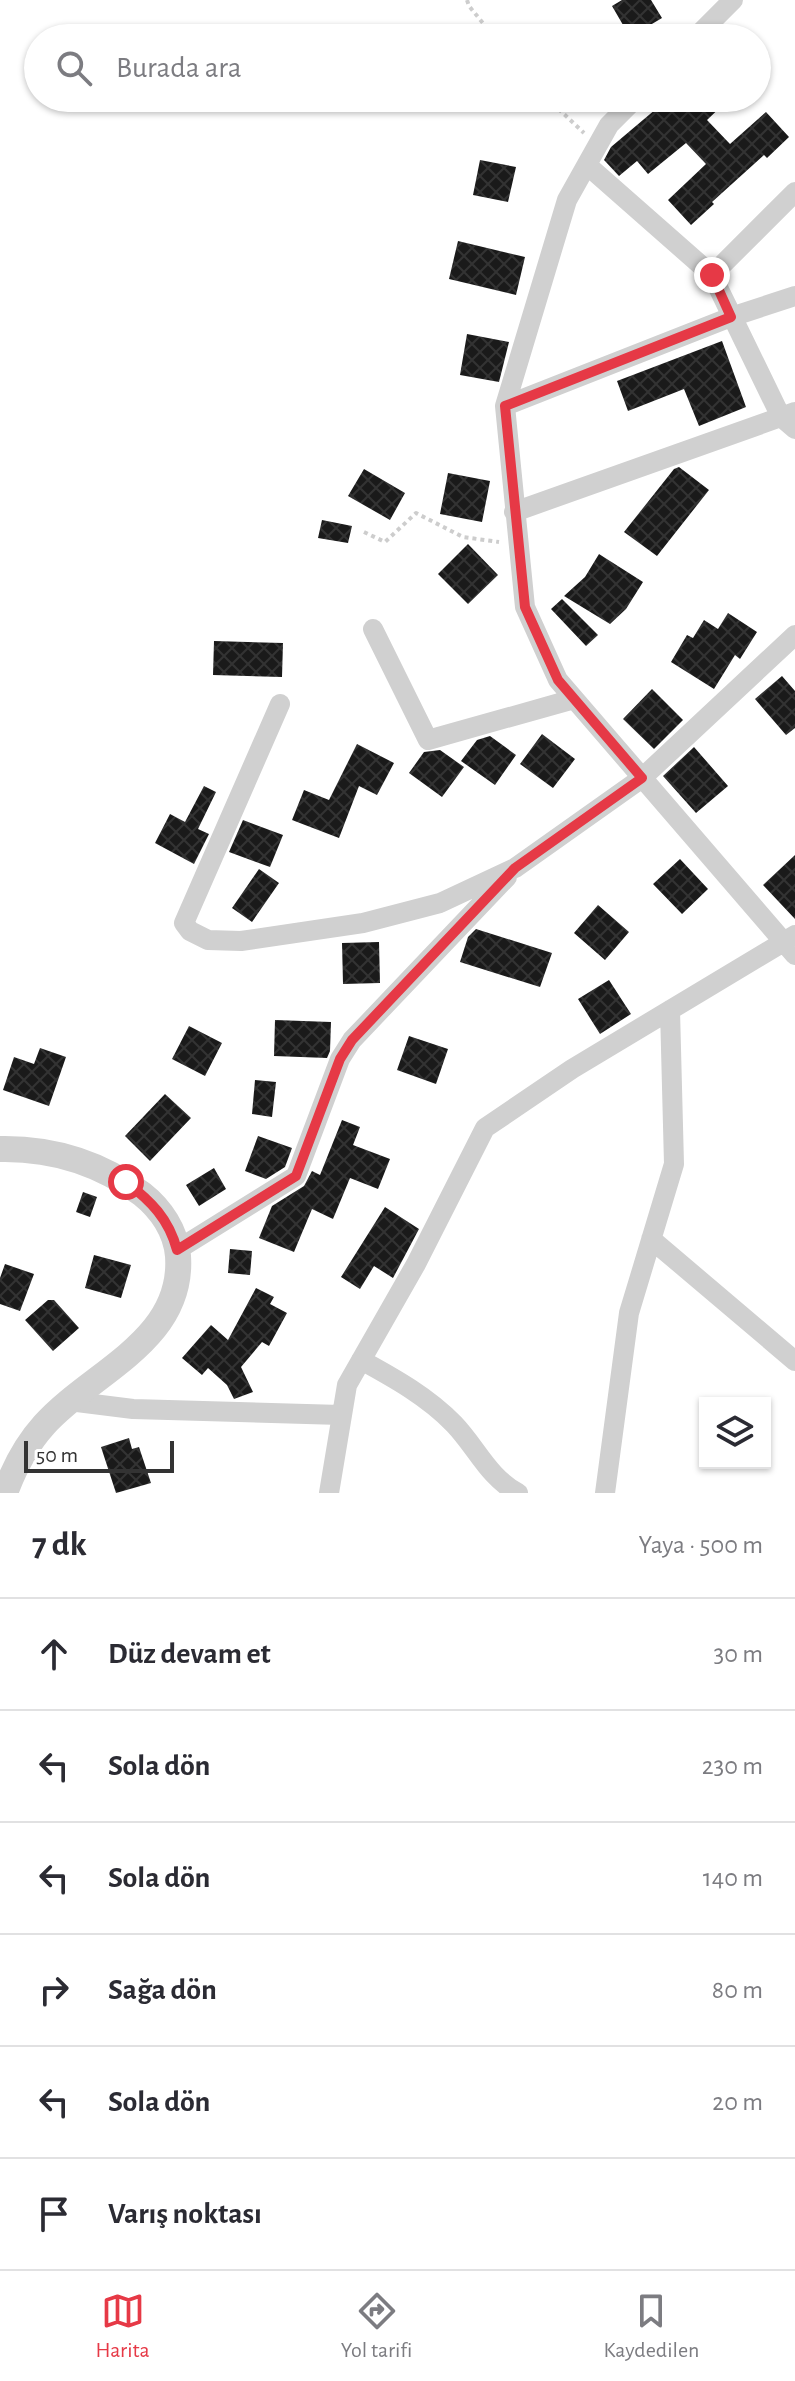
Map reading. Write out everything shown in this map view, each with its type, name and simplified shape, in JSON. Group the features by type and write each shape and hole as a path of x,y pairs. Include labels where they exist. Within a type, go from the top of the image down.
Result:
{"street":[{"path":"709,24 733,0"},
{"path":"329,1493 347,1385 416,1264 485,1128 572,1069 670,1010 791,944 558,680 525,607 505,406 567,200 609,125 622,112"},
{"path":"514,512 790,419 731,317 712,275 587,165"},
{"path":"712,275 795,192"},
{"path":"505,406 731,317 795,296"},
{"path":"373,629 428,740 574,699"},
{"path":"280,704 184,923 190,931 208,940 241,941 363,923 440,903 515,868 642,778 795,635"},
{"path":"177,1250 296,1176 340,1059 352,1040 515,868"},
{"path":"605,1493 629,1313 674,1164 670,1010"},
{"path":"0,1149 45,1151 76,1159 126,1182 160,1211 173,1233 177,1250 175,1286 157,1326 142,1343 69,1401 33,1439 5,1493"},
{"path":"651,1239 795,1361"},
{"path":"361,1360 434,1407 456,1426 495,1478 518,1493"},
{"path":"69,1401 133,1409 341,1415"}],"path":[{"path":"467,0 484,24"},
{"path":"562,112 597,146"},
{"path":"364,532 385,542 416,513 463,537 518,545"}],"building":[{"path":"622,0 651,0 662,18 652,24 622,24 612,6"},
{"path":"652,112 715,112 707,120 730,144 766,112 789,137 767,158 764,155 691,225 668,200 706,164 686,143 648,174 637,161 619,176 604,160 611,147"},
{"path":"480,160 516,167 508,202 473,195"},
{"path":"458,241 525,257 516,295 449,279"},
{"path":"467,334 509,342 499,382 460,375"},
{"path":"722,341 746,407 699,426 684,389 628,411 617,381"},
{"path":"679,467 709,490 657,556 624,532 674,469"},
{"path":"364,469 405,493 390,520 348,496"},
{"path":"448,473 490,481 482,522 440,514"},
{"path":"322,520 352,526 348,543 318,538"},
{"path":"468,544 498,575 468,604 438,574"},
{"path":"599,554 643,582 626,609 610,624 564,596 585,577"},
{"path":"562,599 598,635 586,646 551,609"},
{"path":"728,613 757,632 740,659 735,655 714,689 671,662 687,635 693,638 704,620 718,629"},
{"path":"214,641 283,643 282,677 213,675"},
{"path":"782,676 795,691 795,728 786,735 755,699"},
{"path":"652,689 683,720 654,749 623,719"},
{"path":"542,734 575,759 553,788 520,764"},
{"path":"490,736 516,755 495,785 461,761 477,740"},
{"path":"357,744 394,763 377,795 359,786 339,838 292,820 304,790 329,800"},
{"path":"694,747 728,786 696,813 663,776"},
{"path":"440,750 464,767 442,797 409,773 424,752"},
{"path":"204,786 216,792 198,829 209,834 194,864 155,843 170,814 185,822"},
{"path":"243,820 283,835 270,867 229,852"},
{"path":"795,855 795,919 763,885"},
{"path":"680,859 708,889 682,914 653,884"},
{"path":"259,869 279,883 252,922 232,908"},
{"path":"598,905 629,932 605,960 574,933"},
{"path":"476,929 552,953 540,987 460,962 468,937"},
{"path":"379,942 380,983 343,984 342,943"},
{"path":"609,980 631,1014 600,1034 578,999"},
{"path":"275,1020 331,1022 327,1058 274,1056"},
{"path":"189,1026 222,1043 205,1076 172,1059"},
{"path":"409,1036 448,1049 436,1084 397,1070"},
{"path":"40,1048 66,1057 49,1106 3,1090 14,1057 34,1064"},
{"path":"255,1080 276,1082 272,1117 252,1114"},
{"path":"165,1094 191,1118 150,1161 125,1136"},
{"path":"342,1120 360,1127 353,1145 390,1159 378,1189 350,1178 333,1219 312,1209 294,1252 259,1238 272,1206 304,1186 312,1171 320,1175"},
{"path":"258,1136 292,1148 285,1167 266,1179 245,1171"},
{"path":"214,1168 226,1189 199,1206 186,1185"},
{"path":"83,1192 97,1197 90,1217 76,1212"},
{"path":"385,1207 419,1229 393,1278 374,1266 360,1289 341,1277"},
{"path":"230,1249 252,1251 250,1275 228,1273"},
{"path":"94,1255 131,1265 121,1298 85,1288"},
{"path":"5,1264 34,1274 20,1311 0,1304 0,1278"},
{"path":"256,1288 274,1297 270,1304 287,1313 269,1346 262,1342 241,1367 253,1392 234,1399 227,1385 208,1368 202,1375 182,1358 211,1325 228,1340"},
{"path":"48,1300 54,1300 79,1328 53,1351 25,1320"},
{"path":"129,1438 132,1449 139,1447 151,1483 116,1493 101,1447"}],"route":[{"path":"126,1182 160,1211 173,1233 177,1250 296,1176 340,1059 352,1040 515,868 642,778 558,680 525,607 505,406 731,317 712,275"}]}
